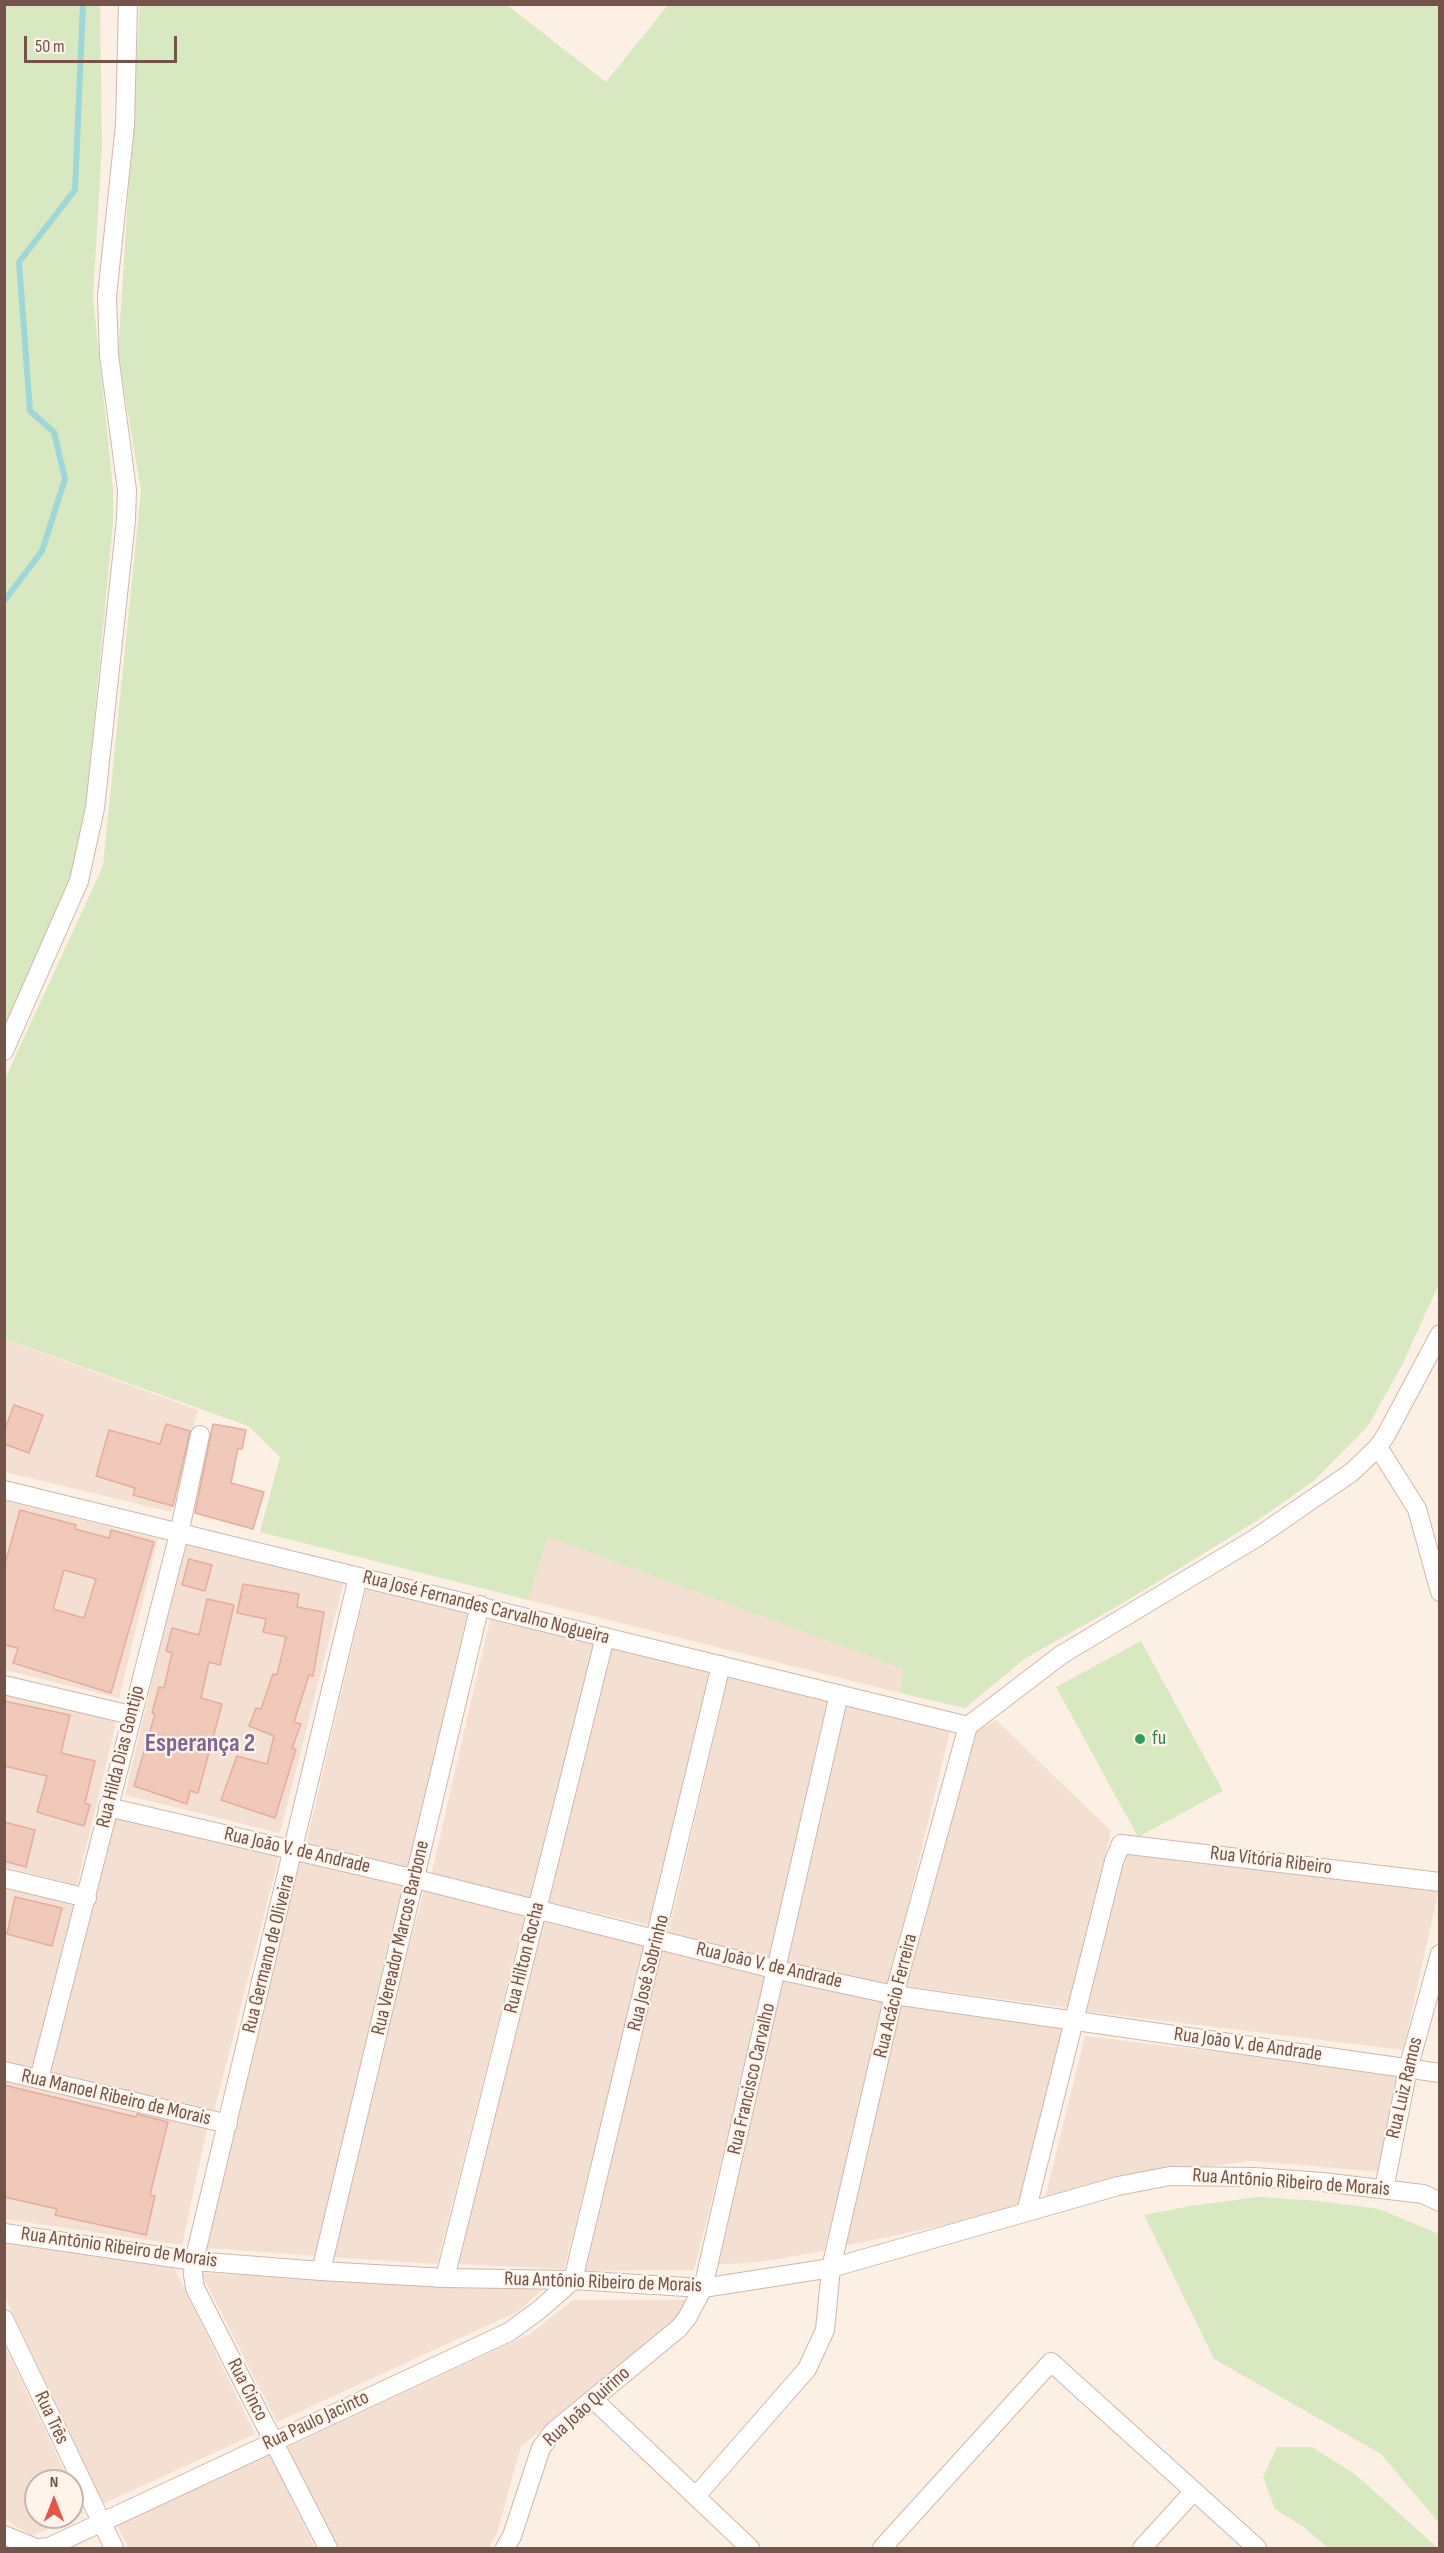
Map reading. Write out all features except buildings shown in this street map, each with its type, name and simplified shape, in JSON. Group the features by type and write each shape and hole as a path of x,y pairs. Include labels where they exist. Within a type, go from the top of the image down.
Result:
{"street":[{"path":"4,1051 79,881 95,808 126,520 127,490 109,355 107,296 125,125 128,4"},
{"path":"968,1726 1061,1655 1256,1538 1352,1472 1377,1447 1440,1334"},
{"name":"Rua Hilda Dias Gontijo","path":"39,2079 178,1534 200,1435"},
{"path":"1377,1447 1417,1509 1440,1592"},
{"name":"Rua José Fernandes Carvalho Nogueira","path":"4,1490 968,1726"},
{"name":"Rua Germano de Oliveira","path":"194,2260 358,1577"},
{"name":"Rua Vereador Marcos Barbone","path":"321,2271 480,1605"},
{"name":"Rua Hilton Rocha","path":"445,2278 605,1637"},
{"name":"Rua José Sobrinho","path":"573,2280 657,1940 721,1665"},
{"path":"4,1685 131,1715"},
{"name":"Rua Francisco Carvalho","path":"702,2288 778,1970 839,1694"},
{"name":"Rua Acácio Ferreira","path":"696,2496 807,2369 825,2330 831,2268 894,1995 968,1726"},
{"name":"Rua João V. de Andrade","path":"108,1807 294,1850 778,1970 894,1995 1440,2073"},
{"name":"Rua Vitória Ribeiro","path":"1075,2020 1114,1861 1121,1844 1127,1842 1440,1882"},
{"path":"4,1878 87,1898"},
{"name":"Rua Luiz Ramos","path":"1384,2189 1408,2069 1440,1954"},
{"path":"1026,2212 1075,2020"},
{"name":"Rua Manoel Ribeiro de Morais","path":"4,2071 228,2124"},
{"name":"Rua Antônio Ribeiro de Morais","path":"4,2233 194,2260 321,2271 445,2278 573,2280 702,2288 831,2268 1118,2186 1170,2176 1254,2177 1384,2189 1423,2194 1440,2202"},
{"name":"Rua Cinco","path":"194,2260 195,2288 328,2548"},
{"name":"Rua Paulo Jacinto","path":"41,2548 509,2332 539,2310 573,2280"},
{"name":"Rua João Quirino","path":"505,2548 512,2536 541,2448 554,2432 678,2328 687,2319 702,2288"},
{"name":"Rua Três","path":"4,2319 114,2548"},
{"path":"882,2548 1051,2362 1257,2548"},
{"path":"593,2398 750,2548"},
{"path":"1143,2548 1194,2491"},
{"path":"4,2535 41,2548"}],"shaded area":[{"path":"4,1339 198,1410 171,1512 5,1472"},
{"path":"5,1501 158,1539 119,1698 5,1670"},
{"path":"548,1537 903,1669 900,1693 528,1600"},
{"path":"185,1543 344,1581 280,1833 125,1795"},
{"path":"366,1588 468,1611 409,1868 306,1845"},
{"path":"491,1615 594,1641 533,1900 431,1876"},
{"path":"608,1645 711,1668 650,1925 548,1902"},
{"path":"729,1674 831,1697 770,1958 668,1935"},
{"path":"5,1692 117,1719 77,1885 5,1867"},
{"path":"846,1704 951,1727 888,1988 786,1964"},
{"path":"996,1720 1111,1831 1070,2008 904,1986 972,1734"},
{"path":"113,1815 279,1856 214,2112 48,2071"},
{"path":"1123,1848 1439,1889 1403,2050 1083,2011"},
{"path":"298,1858 406,1883 316,2256 207,2248"},
{"path":"5,1886 74,1902 33,2071 5,2064"},
{"path":"424,1890 525,1915 437,2264 328,2257"},
{"path":"540,1917 647,1944 564,2269 454,2264"},
{"path":"660,1949 768,1976 694,2270 580,2271"},
{"path":"780,1978 885,2002 824,2251 760,2262 714,2265"},
{"path":"896,2004 1065,2026 1021,2209 835,2248"},
{"path":"1085,2036 1401,2074 1382,2172 1252,2161 1175,2171 1043,2206"},
{"path":"5,2081 207,2129 182,2245 5,2219"},
{"path":"5,2231 172,2263 255,2434 103,2504 5,2297"},
{"path":"201,2273 542,2290 519,2311 277,2422"},
{"path":"573,2300 686,2300 672,2329 521,2446 497,2533 488,2548 333,2548 285,2448 530,2334"},
{"path":"4,2344 63,2469 24,2469 24,2529 48,2529 32,2536 5,2520"},
{"path":"268,2450 315,2548 128,2548 116,2522"}],"green space":[{"path":"5,5 100,5 102,145 93,297 113,488 113,523 82,849 72,884 5,1033"},
{"path":"140,5 507,5 606,82 668,5 1439,5 1439,1284 1402,1365 1368,1426 1315,1480 1258,1520 1128,1600 1026,1658 965,1708 900,1693 903,1669 548,1537 528,1600 260,1532 280,1457 248,1426 5,1339 5,1079 103,866 141,491 118,355"},
{"name":"fu","path":"1141,1641 1223,1791 1138,1837 1056,1687"},
{"path":"1258,2197 1320,2201 1379,2209 1439,2234 1439,2523 1381,2454 1214,2359 1144,2215"},
{"path":"1277,2447 1312,2447 1356,2475 1438,2548 1328,2548 1305,2528 1275,2509 1263,2477"}],"waterway":[{"path":"4,601 42,551 65,479 54,432 30,411 19,262 75,190 83,4"}],"place":[{"name":"fu","path":"1140,1739"}],"district":[{"name":"Esperança 2","path":"200,1744"}]}
